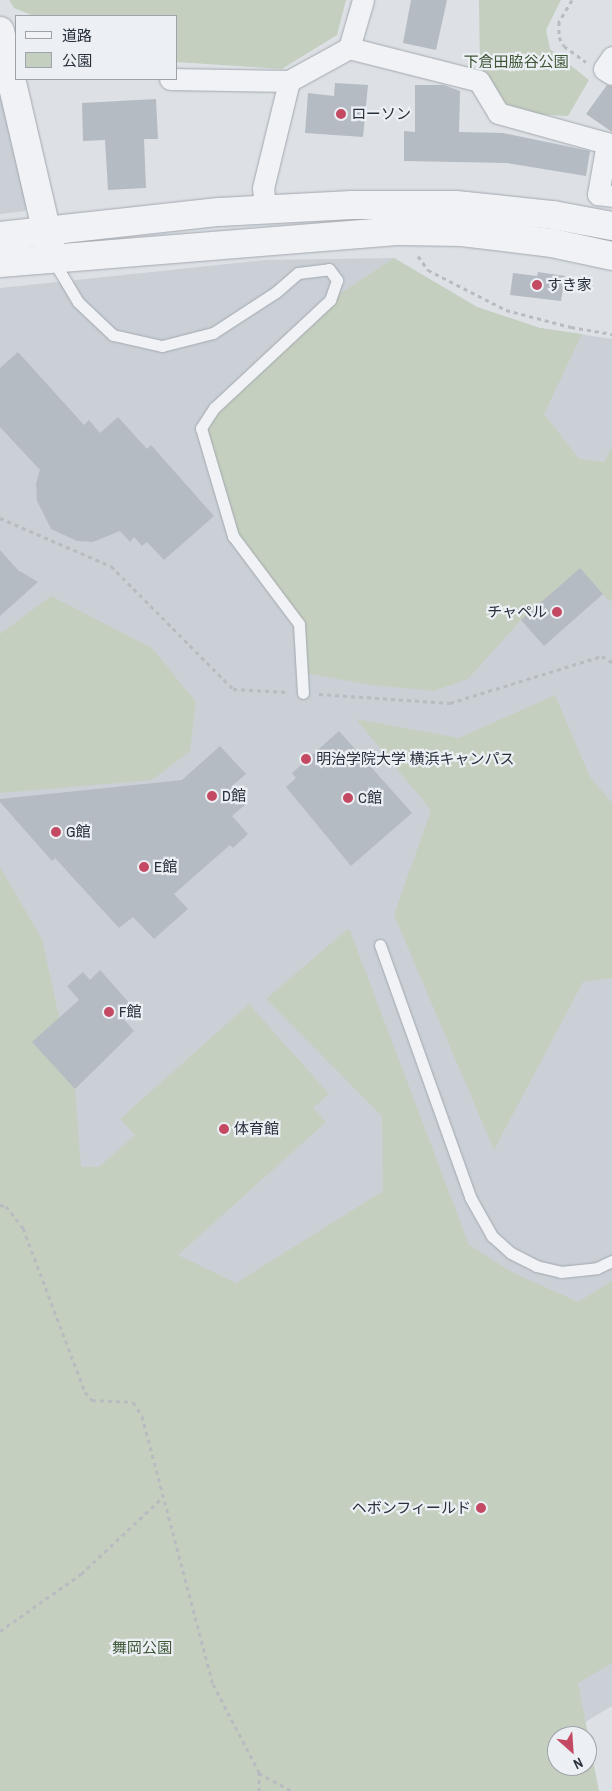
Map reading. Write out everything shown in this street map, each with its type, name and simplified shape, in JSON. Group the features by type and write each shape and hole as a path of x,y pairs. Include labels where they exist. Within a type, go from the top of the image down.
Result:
{"street":[{"path":"349,48 362,0"},
{"path":"0,20 15,27"},
{"path":"0,31 52,258"},
{"path":"178,79 289,81 349,48 479,81 498,113 607,143 598,194 612,196"},
{"path":"265,209 263,188 289,81"},
{"path":"0,236 265,209 352,205 456,205 553,215 612,226"},
{"path":"0,263 400,231 462,232 552,243 612,256"}],"lane":[{"path":"52,258 78,302 113,334 162,346 213,333 276,292 298,272 329,269 337,280 330,300 214,408 201,428 233,536 299,624 303,693"},
{"path":"380,945 470,1197 492,1236 511,1254 536,1266 561,1272 596,1268 612,1261"}],"path":[{"path":"572,0 559,22 559,37 564,46 594,68 610,67"},
{"path":"400,231 428,270 455,286 506,310 612,334"},
{"path":"0,1205 6,1206 23,1228 85,1392 92,1400 133,1402 142,1416 213,1684 258,1772 258,1791"},
{"path":"0,1631 81,1574 163,1497"},
{"path":"258,1772 292,1791"}],"shaded area":[{"path":"0,69 29,202 25,211 0,214"},
{"name":"明治学院大学 横浜キャンパス","path":"394,258 477,307 540,328 612,339 612,1706 579,1726 547,1726 0,1180 0,288 265,260"}],"green space":[{"path":"9,0 346,0 337,35 282,69 178,62 178,15 32,15 14,8"},
{"name":"下倉田脇谷公園","path":"479,0 561,0 546,30 550,49 589,80 568,116 530,114 502,107 480,72"},
{"path":"394,258 477,307 540,328 582,334 544,414 579,459 604,462 612,447 612,598 609,601 580,569 521,620 468,679 434,691 372,685 304,673 299,624 233,536 201,428 330,300"},
{"path":"51,596 152,648 196,702 190,751 152,780 0,793 0,634"},
{"path":"555,695 590,777 612,803 612,978 583,982 494,1150 394,915 431,810 356,719 459,738"},
{"name":"舞岡公園","path":"0,867 42,939 75,1089 81,1167 99,1167 135,1135 120,1119 249,1004 329,1094 313,1108 326,1122 178,1255 236,1283 383,1191 382,1116 266,999 349,928 469,1245 512,1272 578,1302 612,1281 612,1663 578,1683 586,1726 547,1726 547,1776 596,1776 599,1791 0,1791"}],"building":[{"path":"411,0 447,0 436,50 403,43"},
{"path":"335,83 368,85 363,137 305,133 308,93 334,96"},
{"path":"415,85 444,85 460,91 459,132 503,133 590,151 586,176 507,163 404,161 404,131 415,132"},
{"path":"607,85 612,86 612,132 586,114"},
{"path":"156,99 158,139 144,139 146,188 108,190 105,140 83,141 82,103"},
{"name":"すき家","path":"538,272 565,276 561,301 510,295 513,273 537,276"},
{"path":"18,352 84,425 89,420 100,433 118,417 147,449 151,445 214,516 164,560 147,542 142,546 134,537 130,542 120,531 93,542 77,541 51,529 37,501 36,484 40,470 0,427 0,368"},
{"path":"0,550 18,570 38,582 0,616"},
{"name":"チャペル","path":"580,568 603,594 544,646 521,620"},
{"name":"C館","path":"339,731 412,813 351,866 286,787 296,778 292,773"},
{"path":"220,746 246,774 231,787 246,804 232,816 248,834 233,848 230,845 174,894 188,909 154,939 133,917 119,928 55,858 52,861 0,802 0,799 182,780"},
{"path":"100,970 133,1007 122,1017 134,1031 75,1089 32,1042 79,1000 67,986 83,972 90,980"}],"place":[{"name":"ローソン","path":"341,114"},
{"name":"すき家","path":"537,285"},
{"name":"チャペル","path":"557,612"},
{"name":"明治学院大学 横浜キャンパス","path":"306,759"},
{"name":"D館","path":"212,796"},
{"name":"C館","path":"348,798"},
{"name":"G館","path":"56,832"},
{"name":"E館","path":"144,867"},
{"name":"F館","path":"109,1012"},
{"name":"体育館","path":"224,1129"},
{"name":"ヘボンフィールド","path":"481,1508"}]}
